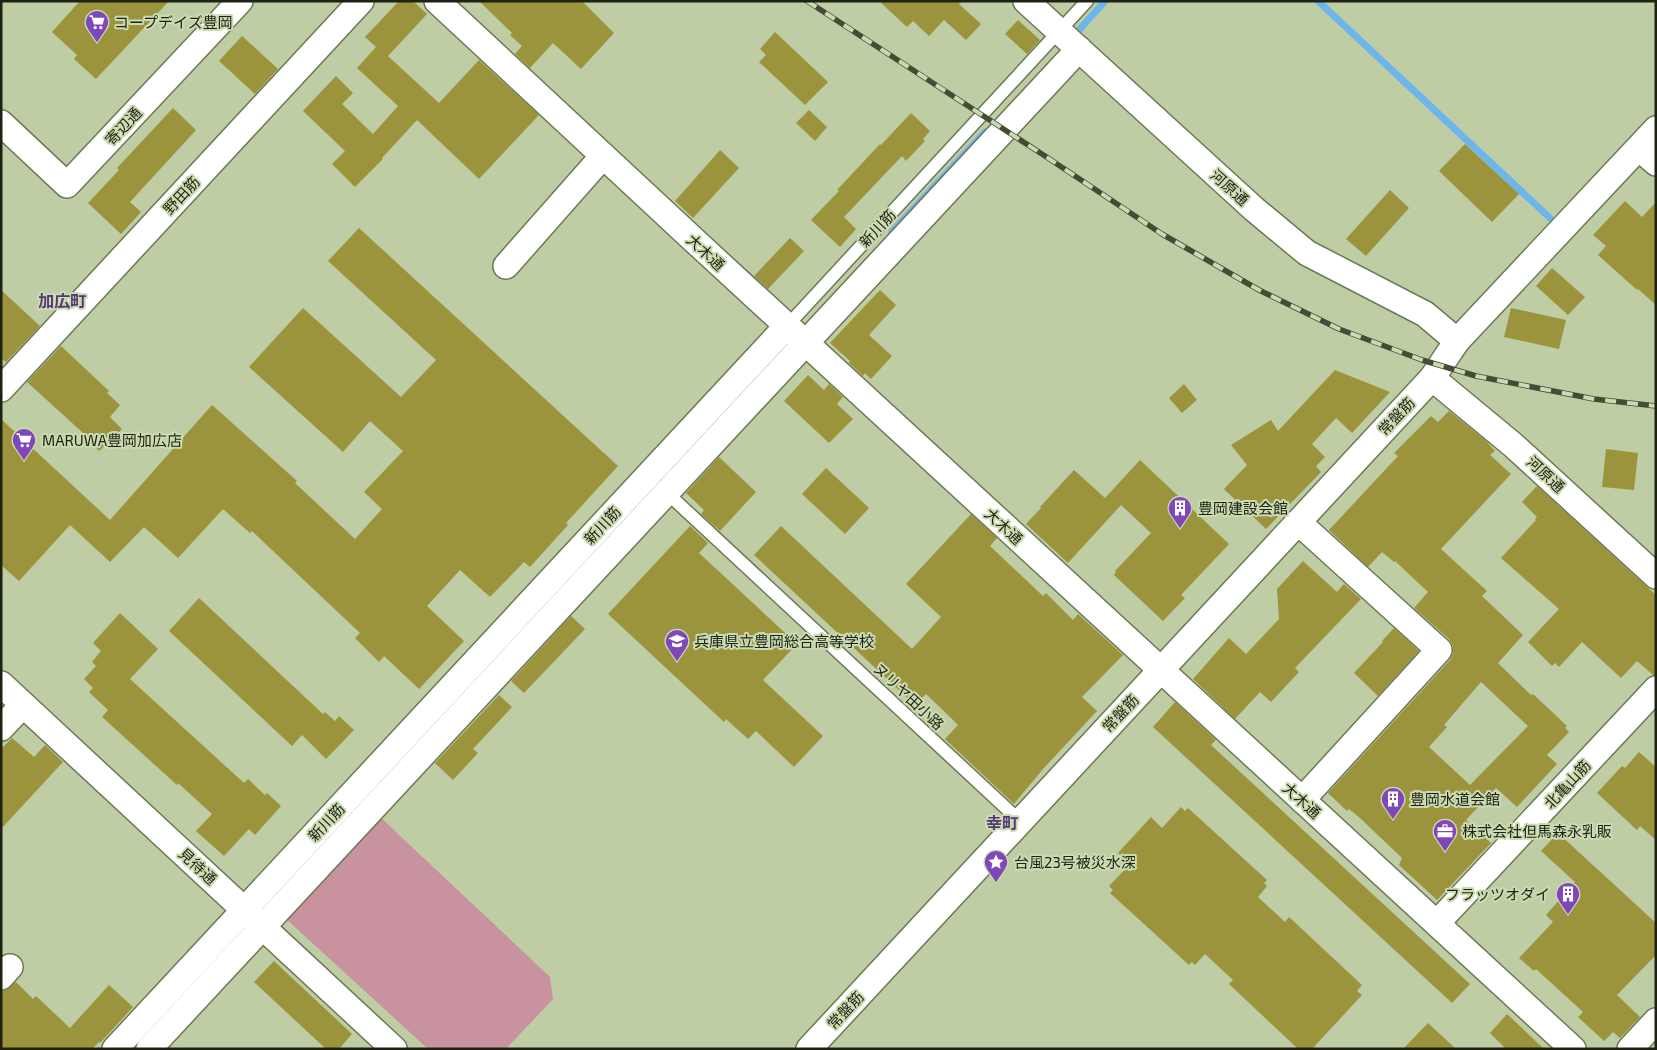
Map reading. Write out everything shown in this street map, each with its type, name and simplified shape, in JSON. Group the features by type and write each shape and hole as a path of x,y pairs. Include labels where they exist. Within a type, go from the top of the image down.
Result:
{"street":[{"name":"寄辺通","path":"1,123 67,185 240,1"},
{"name":"野田筋","path":"1,389 361,1"},
{"name":"大木通","path":"437,1 787,326 1573,1049"},
{"name":"河原通","path":"1026,1 1254,209 1307,253 1425,314 1457,341"},
{"name":"新川筋","path":"115,1049 244,909 560,588 666,492 1079,49"},
{"name":"常盤筋","path":"809,1049 1432,378 1457,341 1647,155 1656,129"},
{"path":"506,266 603,156"},
{"name":"新川筋","path":"149,1049 262,926 560,588 787,326"},
{"name":"河原通","path":"1432,378 1514,444 1656,576"},
{"path":"1298,522 1439,650 1302,800"},
{"name":"見待通","path":"1,684 394,1049"},
{"name":"北亀山筋","path":"1437,923 1656,689"},
{"path":"1,728 23,705"},
{"path":"1630,1049 1656,1021"}],"lane":[{"name":"新川筋","path":"787,326 1088,1"},
{"name":"ヌリヤ田小路","path":"666,492 1020,821"}],"shaded area":[{"path":"379,816 550,977 553,999 506,1049 428,1049 285,918"}],"building":[{"name":"コープデイズ豊岡","path":"80,1 169,1 96,79 74,59 77,55 52,32"},
{"path":"399,1 413,1 427,14 388,56 439,103 479,60 539,115 479,179 417,120 383,159 355,187 332,164 345,151 303,111 336,76 353,93 342,104 373,134 398,106 357,68 376,47 365,37"},
{"path":"479,1 582,1 614,33 581,69 553,43 530,68 515,54 522,46 510,35 512,33"},
{"path":"879,1 961,1 959,4 981,24 966,40 944,20 929,36 913,21 907,27"},
{"path":"1018,20 1040,40 1027,54 1005,34"},
{"path":"775,32 828,82 805,105 759,62 766,55 760,49"},
{"path":"242,36 278,69 255,94 219,61"},
{"path":"173,108 196,130 130,202 141,212 121,234 88,203 119,170 117,168"},
{"path":"809,110 827,127 815,141 796,123"},
{"path":"911,113 930,131 923,139 925,141 906,161 902,156 844,217 856,229 840,247 811,220"},
{"path":"1465,144 1519,194 1492,222 1439,171"},
{"path":"720,150 739,168 693,218 675,201"},
{"path":"1390,190 1409,208 1366,256 1346,239"},
{"path":"1625,201 1642,217 1656,202 1656,305 1598,255 1606,246 1593,235"},
{"path":"359,228 618,466 566,523 568,525 530,567 524,562 490,597 460,570 427,606 464,641 419,689 384,656 379,662 355,638 360,633 252,531 250,533 223,509 178,558 144,527 110,562 70,525 19,581 1,565 1,419 110,520 212,405 297,481 295,483 355,539 382,509 364,492 403,451 370,421 343,452 249,367 303,308 401,397 436,360 328,261"},
{"path":"790,238 804,251 768,289 754,276"},
{"path":"1552,268 1585,297 1568,315 1536,286"},
{"path":"1,290 40,326 6,362 1,358"},
{"path":"880,290 896,305 869,335 892,356 871,379 865,373 863,376 830,343"},
{"path":"1511,308 1566,320 1559,349 1504,337"},
{"path":"61,346 109,391 107,393 120,405 110,417 122,429 99,451 82,432 27,382"},
{"path":"1335,370 1390,392 1352,433 1336,418 1312,444 1325,457 1316,466 1321,472 1266,529 1224,489 1247,465 1231,445 1271,420 1278,431"},
{"path":"808,375 824,390 829,384 843,397 837,404 853,419 829,443 784,401"},
{"path":"1184,384 1197,400 1182,413 1169,398"},
{"path":"1449,411 1485,440 1495,451 1490,455 1511,474 1441,549 1487,591 1482,596 1523,635 1498,663 1567,726 1565,728 1569,732 1547,755 1557,764 1517,807 1496,788 1466,820 1491,843 1437,900 1399,865 1402,858 1360,818 1349,809 1347,811 1328,793 1450,660 1453,654 1453,646 1449,639 1414,608 1428,592 1395,561 1382,552 1368,567 1329,530 1398,456 1394,453 1431,416 1438,422","holes":["1481,682 1528,726 1470,785 1429,747 1447,727 1444,725"]},
{"path":"1606,449 1638,453 1634,490 1602,487"},
{"path":"719,457 756,492 720,531 701,514 704,510 686,493"},
{"path":"1140,460 1229,544 1181,595 1185,598 1163,621 1114,575 1115,571 1151,533 1121,505 1068,563 1026,524 1074,470 1105,498"},
{"path":"826,468 869,508 845,534 802,494"},
{"path":"1537,486 1656,595 1656,675 1653,675 1637,661 1621,678 1582,642 1559,667 1555,663 1552,666 1528,642 1559,609 1501,558 1536,520 1537,517 1522,502"},
{"path":"971,514 997,538 990,546 1043,596 1046,593 1073,620 1078,614 1123,655 1082,697 1097,711 1043,769 1014,804 945,739 958,725 926,694 915,705 754,555 781,526 912,649 941,617 906,584"},
{"path":"690,526 708,543 699,553 797,644 763,680 823,736 794,767 756,731 748,739 726,719 724,722 608,614"},
{"path":"1303,561 1337,592 1344,584 1361,599 1295,668 1299,672 1271,702 1260,692 1235,719 1193,679 1229,638 1246,654 1279,619 1277,589"},
{"path":"199,598 323,714 325,712 335,721 339,716 354,730 326,759 302,735 292,746 169,631"},
{"path":"120,613 158,649 130,679 244,783 248,779 265,795 267,793 281,806 255,835 249,829 224,856 196,831 212,814 102,717 108,710 89,692 93,688 84,679 96,666 92,662 101,651 93,643"},
{"path":"571,616 585,629 524,693 511,681"},
{"path":"1394,628 1419,651 1378,696 1354,673"},
{"path":"499,695 512,707 473,749 478,753 453,780 435,763"},
{"path":"1175,702 1216,740 1211,745 1470,984 1452,1003 1153,727"},
{"path":"12,738 34,757 45,745 63,762 1,829 1,749"},
{"path":"1639,752 1656,767 1656,840 1640,826 1637,830 1597,793 1622,766 1625,768"},
{"path":"1181,807 1185,811 1188,808 1267,880 1264,883 1267,886 1258,897 1285,922 1289,917 1362,985 1357,991 1362,995 1312,1049 1298,1049 1229,984 1233,980 1205,954 1195,965 1192,962 1189,965 1110,893 1113,890 1109,886 1130,864 1118,853 1151,817 1162,828"},
{"path":"1558,833 1656,923 1656,955 1617,995 1640,1017 1620,1038 1613,1032 1604,1041 1578,1017 1583,1012 1536,969 1534,971 1519,958 1553,922 1546,915 1575,882 1541,851"},
{"path":"274,961 352,1034 339,1049 326,1049 254,982"},
{"path":"16,982 33,999 36,996 70,1028 109,985 133,1007 100,1043 92,1049 1,1049 1,991 6,990"},
{"path":"1507,1014 1544,1049 1502,1049 1504,1047 1490,1033"},
{"path":"1428,1023 1456,1049 1403,1049"}],"waterway":[{"path":"1072,38 1105,1"},
{"path":"1318,1 1551,219"},
{"path":"892,232 985,132"},
{"path":"133,1049 144,1037"}],"railway":[{"path":"807,1 1162,234 1259,290 1339,329 1422,360 1476,376 1594,399 1656,406"}],"place":[{"name":"コープデイズ豊岡","path":"97,43"},
{"name":"MARUWA豊岡加広店","path":"24,461"},
{"name":"豊岡建設会館","path":"1180,529"},
{"name":"兵庫県立豊岡総合高等学校","path":"677,662"},
{"name":"豊岡水道会館","path":"1393,820"},
{"name":"株式会社但馬森永乳販","path":"1445,852"},
{"name":"台風23号被災水深","path":"996,883"},
{"name":"フラッツオダイ","path":"1568,915"}],"district":[{"name":"加広町","path":"62,300"},
{"name":"幸町","path":"1002,822"}]}
